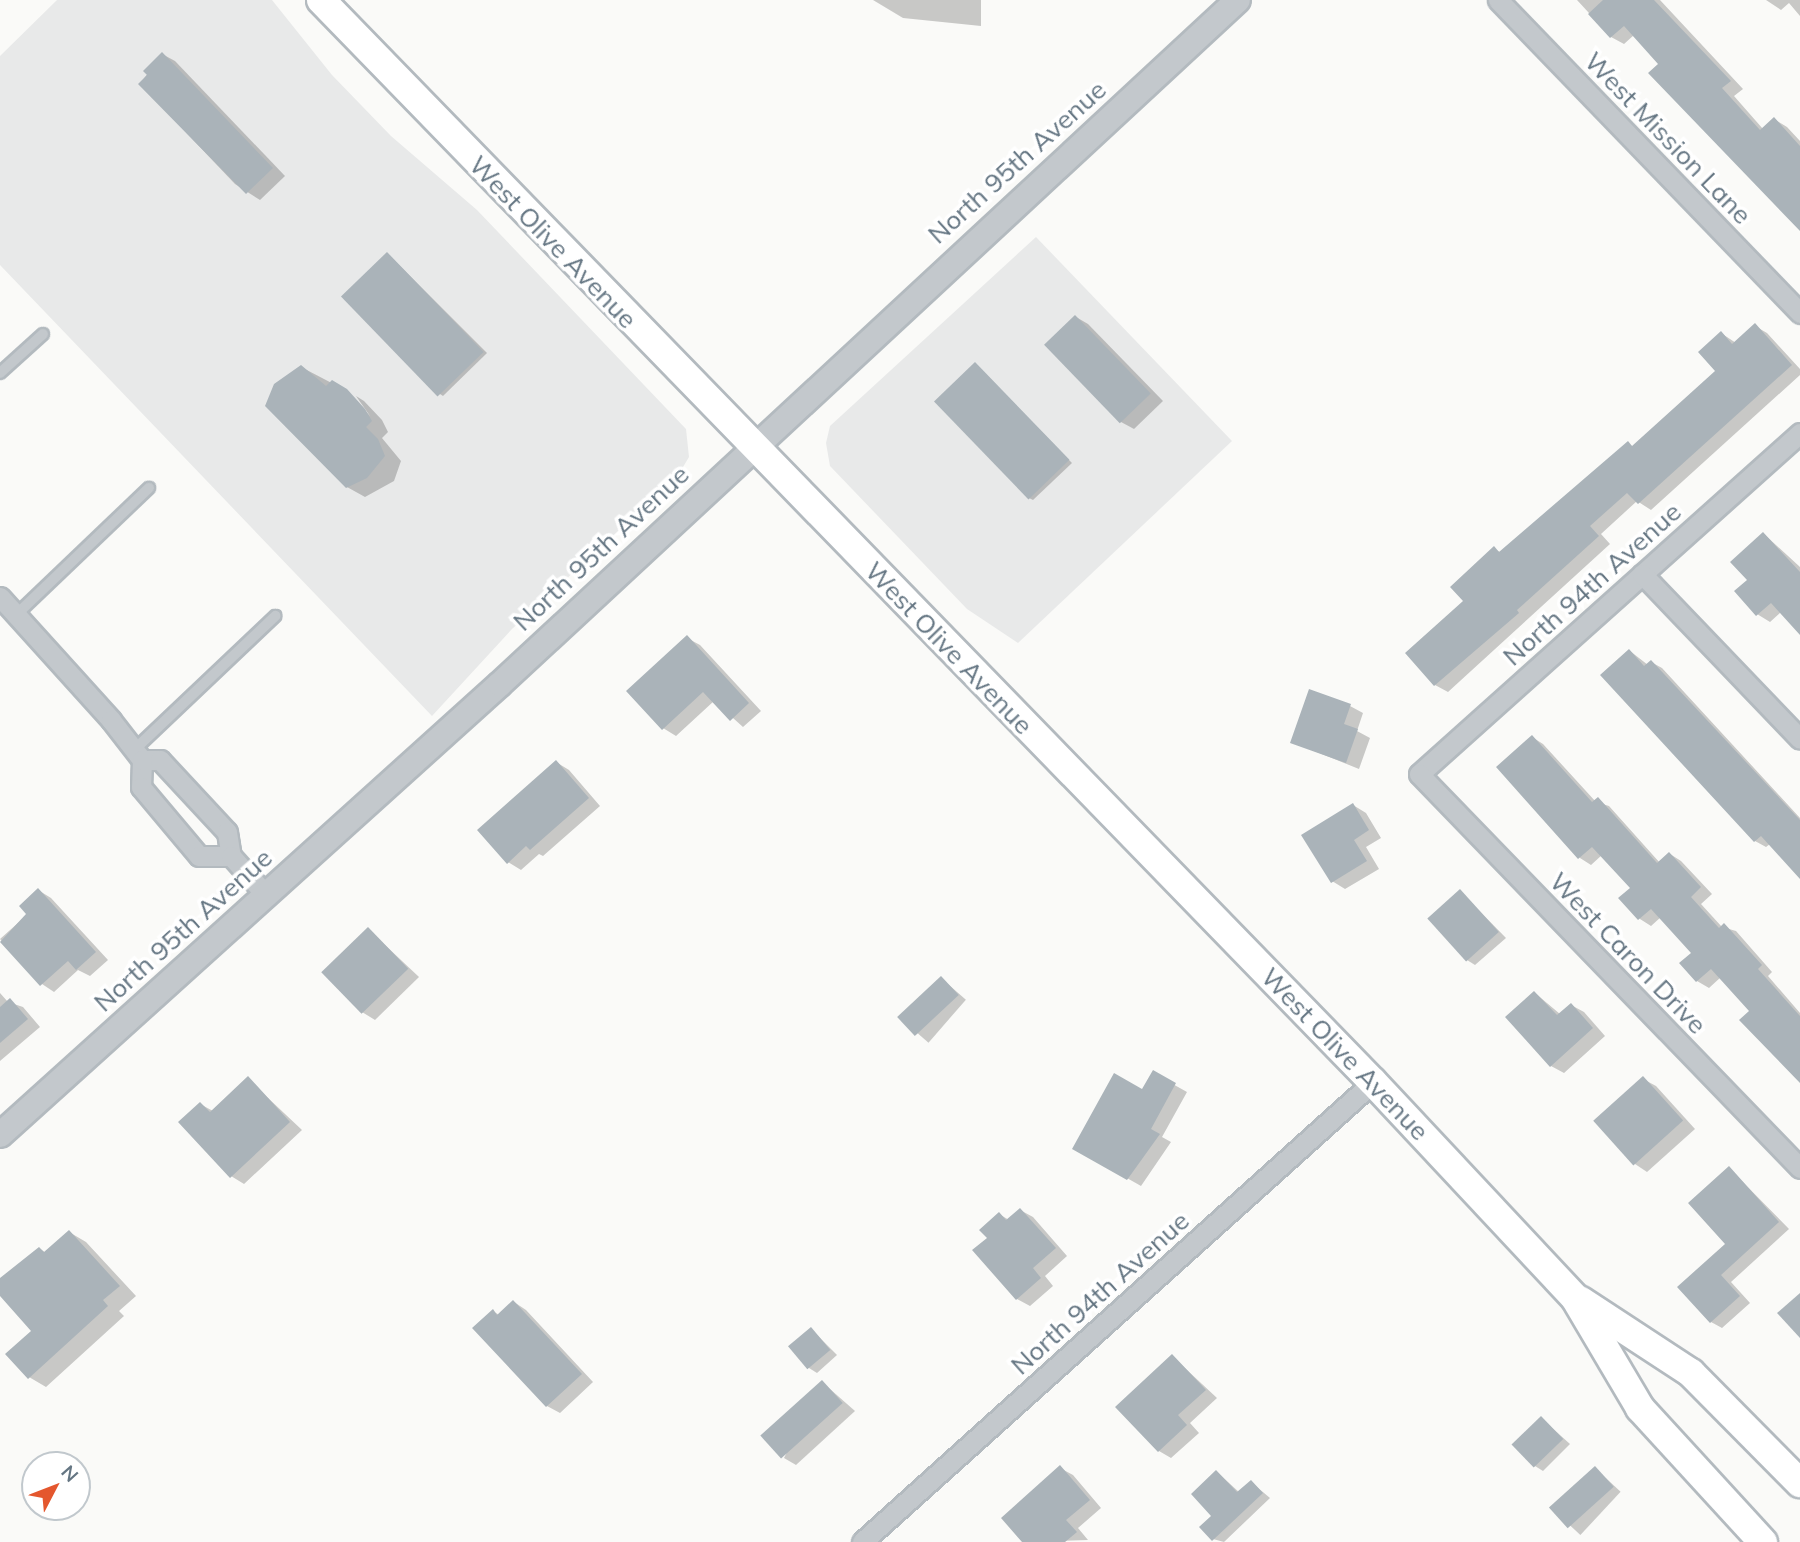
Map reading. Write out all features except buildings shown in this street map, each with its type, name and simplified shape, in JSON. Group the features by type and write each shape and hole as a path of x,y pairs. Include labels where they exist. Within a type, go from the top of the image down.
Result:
{"main road":[{"name":"West Olive Avenue","path":"321,0 752,447 1373,1082 1575,1298 1640,1408 1763,1542"},
{"name":"West Olive Avenue","path":"1575,1298 1691,1373 1800,1483"}],"street":[{"name":"North 95th Avenue","path":"0,1135 266,895 1238,0"},
{"name":"West Mission Lane","path":"1497,0 1800,313"},
{"name":"North 94th Avenue","path":"1419,774 1800,433"},
{"path":"1642,574 1800,739"},
{"path":"0,597 138,755 141,787 199,856 231,856"},
{"path":"138,755 160,760 227,832 231,856 266,895"},
{"name":"West Caron Drive","path":"1419,774 1800,1168"},
{"name":"North 94th Avenue","path":"862,1542 1373,1082"}],"lane":[{"path":"0,373 43,334"},
{"path":"16,615 149,488"},
{"path":"138,755 275,616"}],"shaded area":[{"path":"57,0 272,0 332,75 391,136 477,210 686,429 689,457 677,477 512,629 432,716 0,265 0,56"},
{"path":"1036,237 1232,441 1018,643 967,609 830,466 826,443 830,426"}]}
